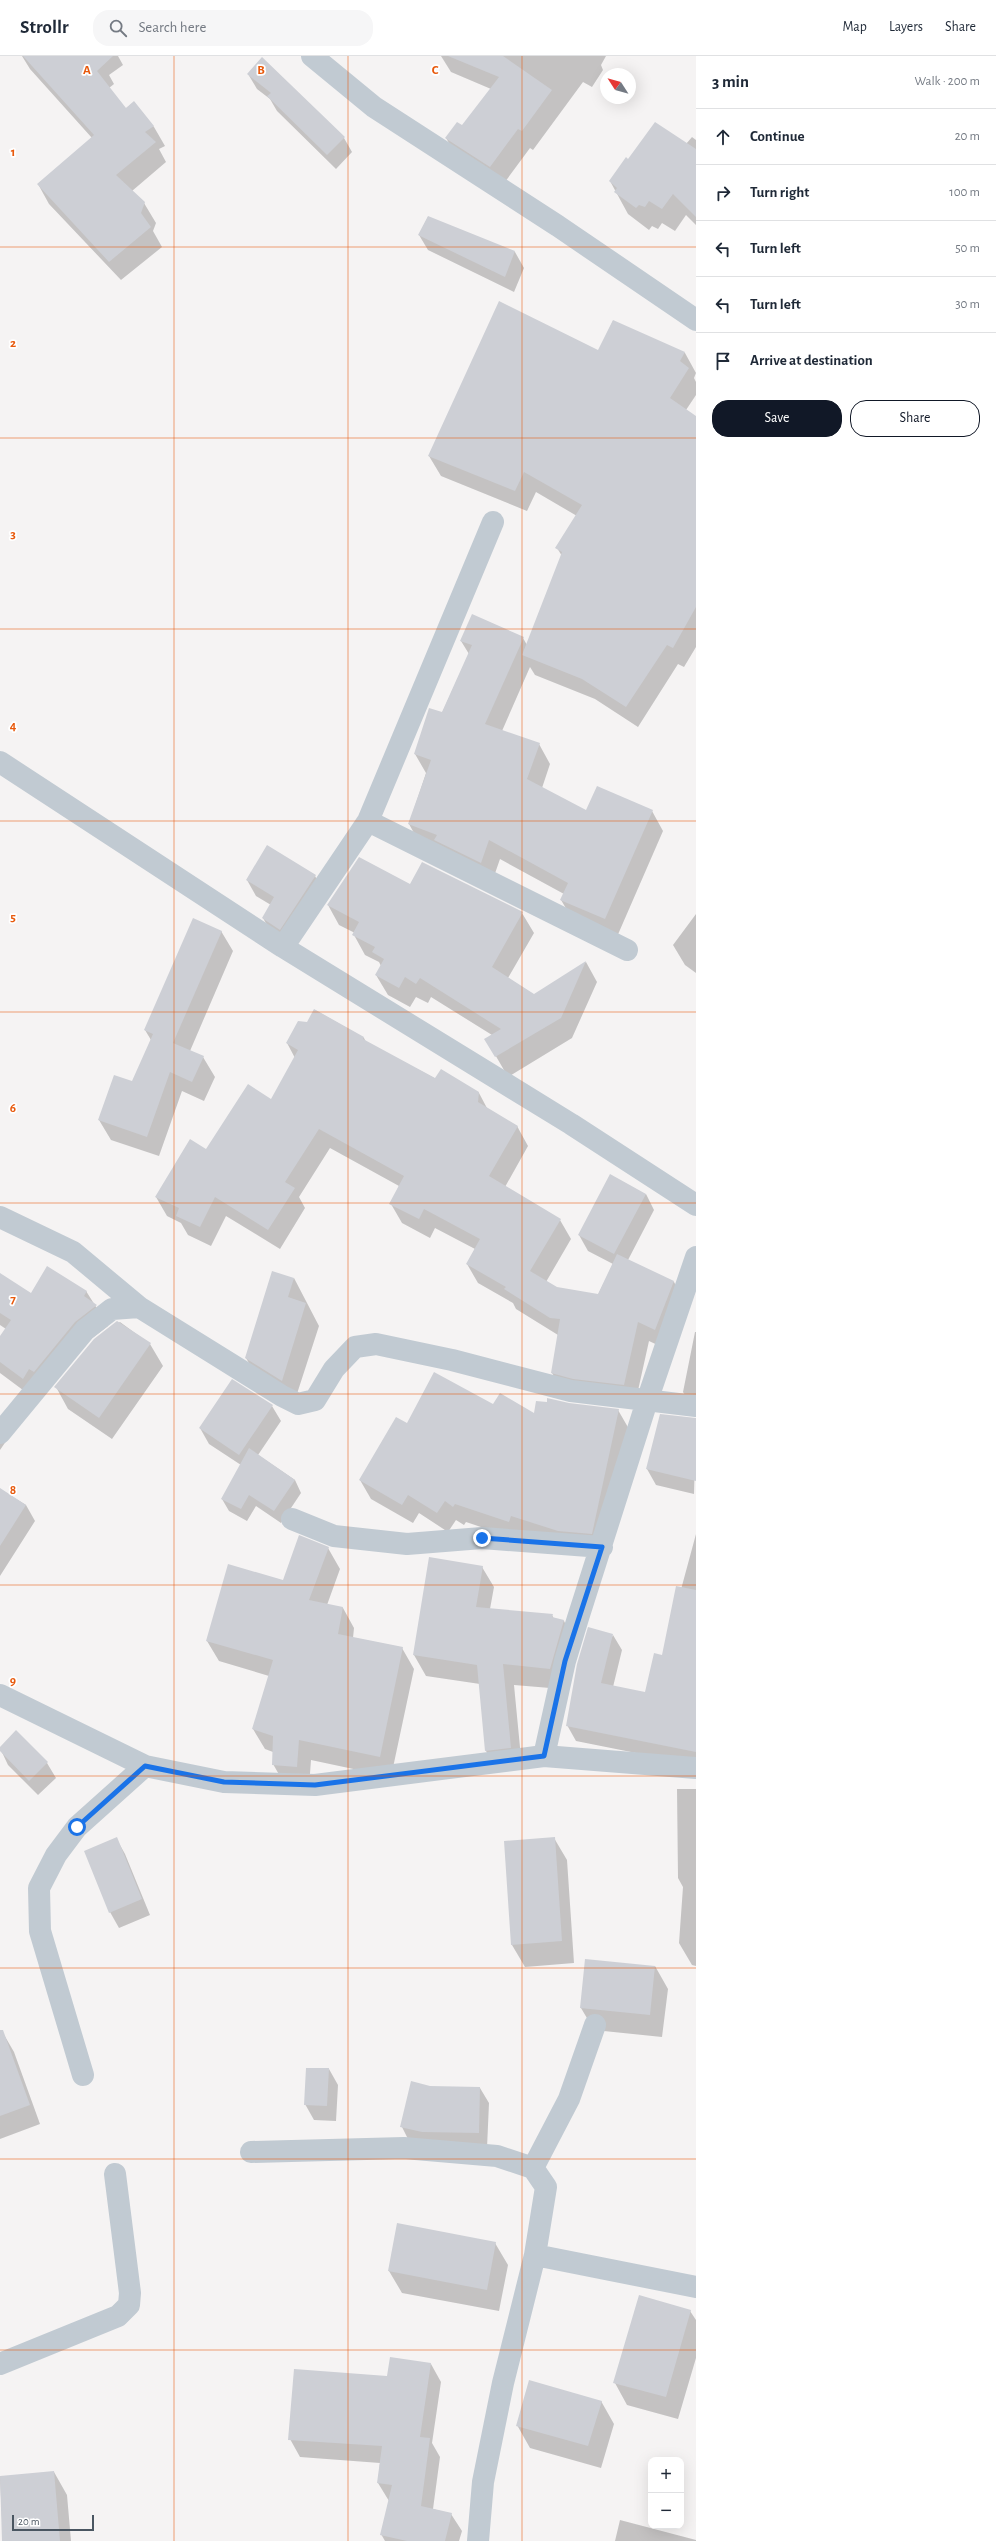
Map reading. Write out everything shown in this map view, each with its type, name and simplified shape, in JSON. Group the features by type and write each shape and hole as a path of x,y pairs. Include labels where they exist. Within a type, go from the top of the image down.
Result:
{"street":[{"path":"312,56 374,107 558,226 696,320"},
{"path":"284,947 368,821 493,522"},
{"path":"0,762 284,947 571,1124 696,1205"},
{"path":"368,821 627,950"},
{"path":"0,1217 72,1252 139,1307 282,1396 298,1404 315,1400 334,1369 355,1347 376,1344 452,1360 571,1391 696,1406"},
{"path":"544,1756 565,1661 602,1547 646,1401 696,1257"},
{"path":"0,1433 85,1330 112,1309 139,1307"},
{"path":"292,1519 334,1536 407,1544 482,1538 602,1547"},
{"path":"0,1695 145,1766 224,1782 315,1785 544,1756 696,1768"},
{"path":"83,2075 40,1931 39,1888 56,1855 77,1827 145,1766"},
{"path":"533,2168 569,2099 595,2025"},
{"path":"251,2152 404,2148 497,2156 533,2168 546,2187 535,2255 503,2383 482,2482 478,2541"},
{"path":"0,2364 118,2316 129,2305 130,2293 115,2174"},
{"path":"535,2255 696,2287"}],"building":[{"path":"23,56 113,56 97,71 126,108 134,101 154,126 145,132 156,142 116,175 145,202 141,213 151,227 109,262 37,184 94,135"},
{"path":"448,56 503,56 552,90 522,131 518,129 490,167 445,138 457,122 462,125 499,77"},
{"path":"262,57 345,137 327,155 267,96 271,93 247,74"},
{"path":"655,122 696,149 696,217 673,194 662,209 649,201 645,207 639,205 636,208 614,192 617,188 609,181 626,157 628,159"},
{"path":"428,216 515,251 505,277 418,235"},
{"path":"499,301 598,350 613,320 685,352 680,361 689,368 670,398 696,416 696,607 673,648 667,645 626,707 582,679 522,655 562,552 555,548 582,505 524,472 515,491 428,456"},
{"path":"472,614 524,637 485,724 540,743 527,779 586,810 597,786 653,810 605,919 560,900 568,883 489,840 481,863 434,840 437,835 408,824 431,760 414,754 429,708 442,712 472,645 460,641"},
{"path":"267,845 316,875 280,930 262,918 274,897 246,880"},
{"path":"359,857 410,884 422,862 523,912 492,967 534,994 586,961 561,1018 495,1057 484,1039 501,1029 420,978 416,984 405,977 399,988 375,975 384,959 372,952 375,947 352,935 359,922 327,905"},
{"path":"193,918 222,931 173,1043 204,1056 192,1082 170,1072 147,1137 98,1120 114,1075 132,1081 153,1034 144,1030"},
{"path":"314,1009 364,1037 363,1039 435,1078 441,1069 479,1092 478,1102 518,1126 489,1176 561,1219 530,1271 557,1287 598,1294 617,1254 674,1281 655,1330 638,1322 624,1385 573,1379 551,1373 560,1319 550,1318 504,1289 506,1287 466,1264 480,1239 424,1209 419,1219 389,1204 404,1176 319,1129 285,1182 295,1188 268,1230 215,1197 200,1227 176,1216 179,1208 155,1197 190,1139 206,1149 248,1084 271,1099 298,1050 286,1043 298,1021 307,1022"},
{"path":"610,1174 646,1194 614,1254 578,1235"},
{"path":"47,1266 87,1291 84,1296 97,1305 75,1322 34,1372 29,1369 23,1379 0,1362 0,1336 11,1320 0,1313 0,1273 31,1293"},
{"path":"272,1271 294,1278 288,1297 306,1303 282,1381 245,1358"},
{"path":"117,1321 151,1343 99,1418 54,1387 94,1339"},
{"path":"434,1372 493,1404 500,1393 534,1413 536,1401 547,1402 547,1398 569,1403 619,1409 592,1534 558,1531 511,1516 509,1522 455,1504 453,1507 445,1501 437,1513 408,1495 402,1505 359,1480 396,1417 407,1423"},
{"path":"232,1379 273,1405 239,1455 199,1428"},
{"path":"660,1414 696,1418 696,1481 646,1469"},
{"path":"249,1448 295,1480 274,1511 249,1495 241,1509 221,1499"},
{"path":"0,1488 26,1505 0,1546"},
{"path":"299,1535 329,1547 309,1600 343,1607 338,1634 403,1647 380,1757 299,1740 297,1767 272,1765 273,1736 252,1729 273,1660 206,1641 228,1564 283,1580"},
{"path":"429,1557 483,1566 476,1607 553,1614 552,1617 564,1620 550,1669 503,1664 511,1748 485,1751 477,1665 413,1655"},
{"path":"676,1586 696,1590 696,1752 566,1726 577,1664 588,1627 613,1634 601,1683 645,1692 654,1653 662,1655"},
{"path":"16,1730 48,1762 29,1781 0,1751 0,1747"},
{"path":"117,1837 142,1899 109,1913 84,1851"},
{"path":"555,1837 562,1941 511,1945 504,1841"},
{"path":"585,1959 655,1966 650,2015 580,2008"},
{"path":"0,2030 3,2030 30,2105 0,2116"},
{"path":"306,2068 329,2068 327,2106 304,2105"},
{"path":"411,2081 430,2086 480,2087 479,2133 422,2132 400,2127"},
{"path":"397,2223 496,2242 487,2290 388,2271"},
{"path":"639,2295 691,2310 666,2397 613,2383"},
{"path":"390,2357 431,2363 420,2437 430,2438 421,2506 452,2513 445,2541 407,2541 380,2535 392,2485 377,2483 382,2446 288,2440 294,2369 387,2376"},
{"path":"529,2380 602,2401 588,2446 516,2426"},
{"path":"54,2471 60,2541 2,2541 0,2476"}],"route":[{"path":"77,1827 145,1766 224,1782 315,1785 544,1756 565,1661 602,1547 482,1538"}]}
